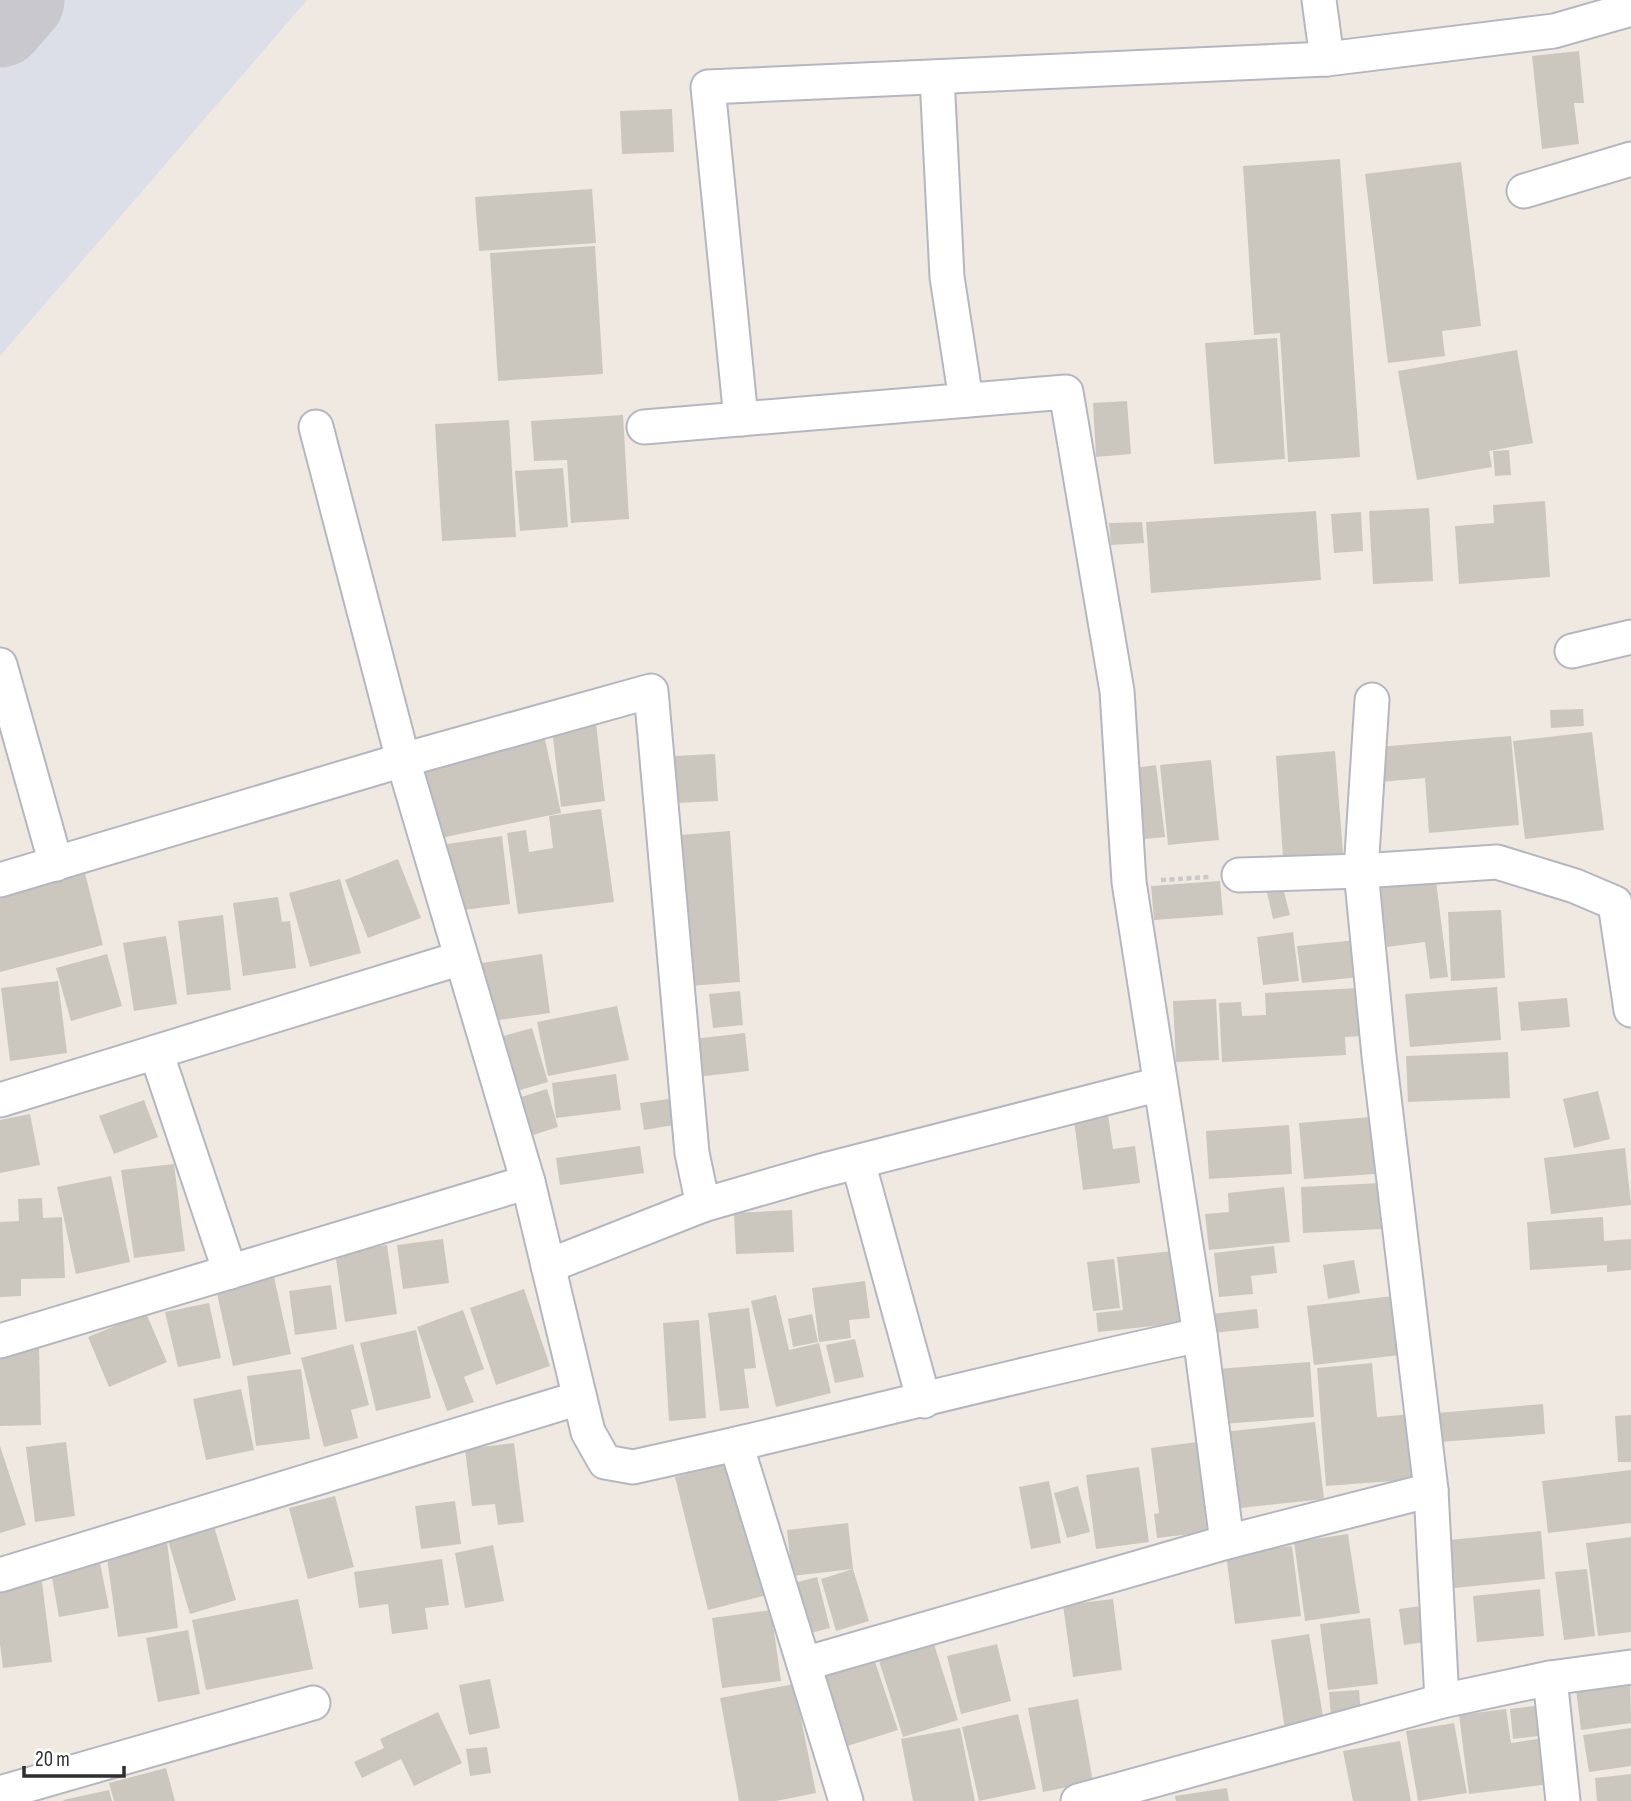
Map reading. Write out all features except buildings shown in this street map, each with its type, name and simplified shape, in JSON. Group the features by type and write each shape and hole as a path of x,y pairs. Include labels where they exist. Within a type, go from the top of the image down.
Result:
{"street":[{"path":"1319,0 1328,59"},
{"path":"741,419 708,87 1328,59 1554,31 1631,9"},
{"path":"937,76 947,277 966,400"},
{"path":"1524,191 1631,159"},
{"path":"644,426 1066,392 1117,691 1129,882 1200,1335 1227,1542"},
{"path":"316,427 403,760 528,1182 588,1432 606,1462 633,1467 924,1401 1076,1361 1200,1335"},
{"path":"1572,652 1631,638"},
{"path":"0,665 55,864"},
{"path":"0,880 403,760 651,691 692,1153 703,1205"},
{"path":"1372,700 1361,871 1379,1056 1432,1490 1442,1701"},
{"path":"1239,875 1361,871 1497,862 1575,886 1615,903 1631,1010"},
{"path":"0,1100 461,958"},
{"path":"156,1052 230,1272"},
{"path":"548,1266 703,1205 1160,1084"},
{"path":"858,1162 924,1401"},
{"path":"0,1341 528,1182"},
{"path":"0,1574 579,1398"},
{"path":"736,1444 846,1801"},
{"path":"804,1664 1227,1542 1432,1490"},
{"path":"1078,1801 1442,1701 1550,1678 1631,1667"},
{"path":"1550,1678 1563,1801"},
{"path":"0,1793 313,1703"}],"path":[{"path":"1129,882 1239,875"}],"shaded area":[{"path":"0,0 307,0 0,356"}],"taxiway":[{"path":"0,23 20,0"}]}
